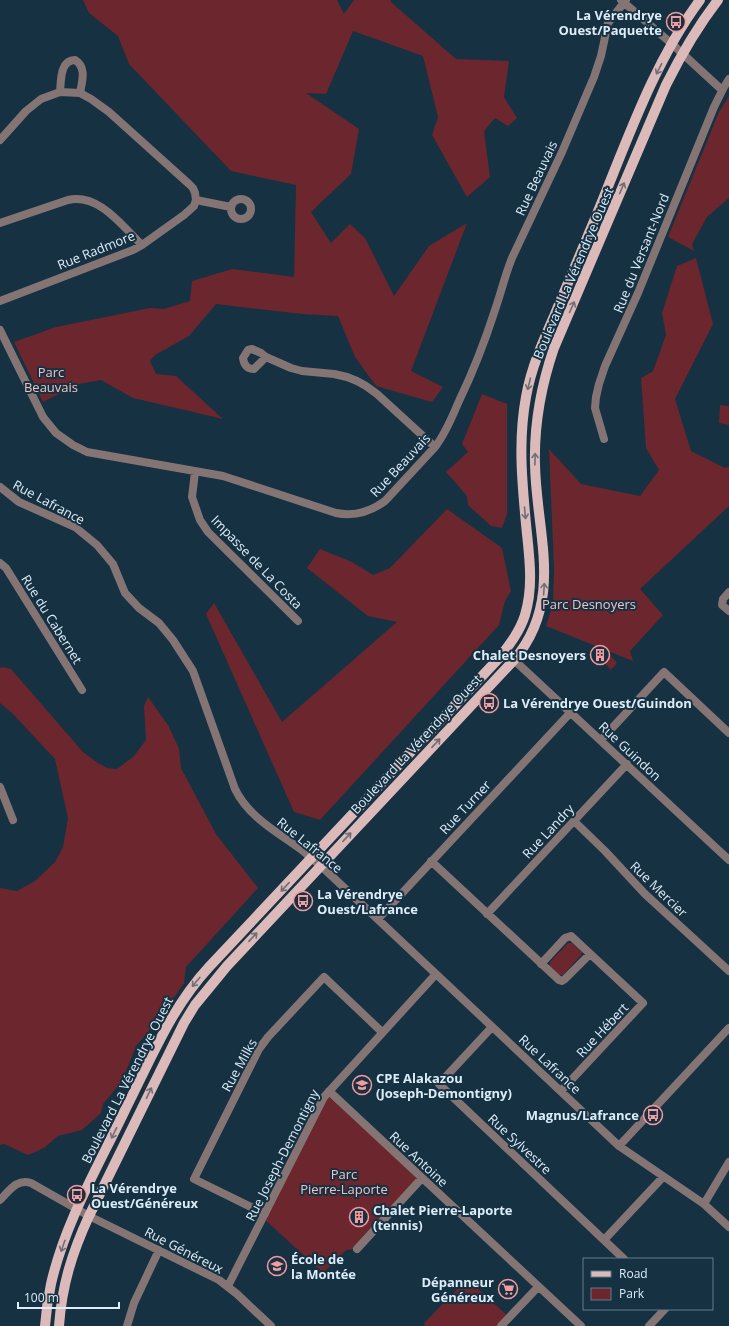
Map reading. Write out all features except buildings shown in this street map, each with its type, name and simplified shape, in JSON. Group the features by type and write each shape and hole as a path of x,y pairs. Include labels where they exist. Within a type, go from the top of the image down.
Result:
{"main road":[{"name":"Boulevard La Vérendrye Ouest","path":"45,1326 51,1283 63,1244 77,1209 165,1029 184,996 195,982 500,657 519,630 525,615 531,580 521,466 521,428 532,372 550,324 644,100 684,21 700,0"},
{"name":"Boulevard La Vérendrye Ouest","path":"58,1326 63,1290 70,1262 89,1216 176,1038 195,1005 227,966 320,865 514,660 527,643 537,624 541,611 544,587 535,465 536,426 538,407 547,367 674,68 707,14 718,0"}],"street":[{"path":"623,1 722,90"},
{"name":"Rue Beauvais","path":"0,330 38,407 49,424 64,439 87,452 223,476 346,515 357,514 376,508 385,501 442,438 462,395 490,325 512,258 562,152 594,76 601,56 608,23 623,1"},
{"path":"60,92 64,65 75,60 82,65 83,70 80,93"},
{"name":"Rue du Versant-Nord","path":"604,439 595,408 599,384 714,107 722,90 729,80"},
{"path":"0,140 33,104 41,99 60,92 80,93 91,98 106,109 190,184 195,193 196,200 230,207"},
{"path":"0,223 68,200 76,198 84,199 98,204 142,245"},
{"name":"Rue Radmore","path":"0,301 133,250 189,211 194,206 196,200"},
{"path":"266,357 302,371 347,377 366,386 377,394 435,447"},
{"name":"Impasse de La Costa","path":"195,472 192,497 200,520 208,532 298,621"},
{"name":"Rue Lafrance","path":"0,487 19,502 76,527 97,545 113,564 125,593 139,608 159,623 173,640 192,671 229,775 241,801 249,811 320,865 619,1146 704,1204 729,1227"},
{"path":"0,575 3,566"},
{"name":"Rue du Cabernet","path":"3,566 82,690"},
{"path":"729,592 723,598 722,605 729,610"},
{"name":"Rue Guindon","path":"514,660 729,860"},
{"path":"601,740 664,672 729,733"},
{"name":"Rue Turner","path":"378,919 571,712"},
{"name":"Rue Landry","path":"487,914 627,764"},
{"path":"0,787 13,820"},
{"name":"Rue Mercier","path":"574,821 605,851 645,894 729,971"},
{"path":"431,861 559,980 562,981 590,954"},
{"name":"Rue Hébert","path":"541,964 568,937 574,937 590,954 643,1003 561,1091"},
{"name":"Rue Joseph-Demontigny","path":"228,1286 317,1110 329,1091 436,974"},
{"name":"Rue Milks","path":"265,1214 194,1179 259,1049 268,1037 324,977 382,1032"},
{"name":"Rue Sylvestre","path":"492,1027 439,1084 623,1258"},
{"path":"619,1146 729,1028"},
{"name":"Rue Antoine","path":"329,1091 581,1326"},
{"path":"704,1204 729,1162"},
{"path":"604,1240 663,1177"},
{"path":"357,1249 422,1178"},
{"name":"Rue Généreux","path":"0,1200 15,1185 22,1181 27,1181 89,1216 209,1274 228,1286 271,1326"},
{"path":"127,1326 134,1303 159,1250"},
{"path":"501,1326 538,1287"},
{"path":"649,1326 664,1310"}],"green space":[{"name":"Parc Beauvais","path":"83,0 337,0 344,14 354,0 391,0 391,2 456,59 509,61 504,97 517,118 508,126 495,118 484,131 490,177 467,197 432,135 438,117 423,56 353,31 326,94 306,93 359,129 351,174 311,212 331,243 350,224 365,238 394,296 429,246 467,223 411,371 443,387 432,402 376,386 355,357 338,316 302,314 216,304 189,336 155,355 150,361 156,374 176,376 223,419 133,398 101,380 79,384 43,402 14,342 56,327 150,308 164,309 190,301 192,281 232,269 294,277 296,185 231,171 129,64 118,36 89,13"},
{"path":"729,96 729,198 707,217 692,244 694,251 668,237 719,112"},
{"name":"Parc Desnoyers","path":"696,258 713,324 675,399 691,451 725,468 729,467 729,506 640,589 663,615 630,651 633,661 546,626 553,604 554,569 549,449 581,484 640,496 659,470 646,448 641,378 653,371 666,335 662,313 677,266"},
{"path":"482,394 507,404 507,514 502,528 491,526 468,505 467,496 446,472 468,452 462,444"},
{"path":"720,405 729,406 729,425 719,423"},
{"path":"447,509 502,548 511,591 505,601 499,625 320,820 294,812 206,614 214,603 282,722 397,622 368,616 307,568 320,549 352,562 373,575 390,568"},
{"path":"610,655 617,663 611,670 603,661"},
{"path":"3,667 11,669 83,752 107,768 117,769 134,756 146,740 144,706 148,697 168,725 179,749 181,768 216,834 258,888 186,967 184,983 159,1019 136,1046 122,1081 103,1104 101,1113 82,1130 58,1136 44,1148 28,1155 4,1144 0,1145 0,888 17,891 35,881 55,862 63,847 68,818 55,759 12,713 0,703 0,668"},
{"path":"568,943 572,943 582,952 563,975 558,975 550,967 550,962"},
{"name":"Parc Pierre-Laporte","path":"329,1091 422,1178 357,1249 346,1250 323,1273 263,1218"},
{"path":"467,1279 509,1317 501,1326 425,1326 424,1323"}],"place":[{"name":"La Vérendrye Ouest/Paquette","path":"676,22"},
{"name":"Chalet Desnoyers","path":"600,655"},
{"name":"La Vérendrye Ouest/Guindon","path":"489,703"},
{"name":"La Vérendrye Ouest/Lafrance","path":"303,901"},
{"name":"CPE Alakazou (Joseph-Demontigny)","path":"362,1085"},
{"name":"Magnus/Lafrance","path":"653,1115"},
{"name":"La Vérendrye Ouest/Généreux","path":"77,1195"},
{"name":"Chalet Pierre-Laporte (tennis)","path":"359,1217"},
{"name":"École de la Montée","path":"277,1266"},
{"name":"Dépanneur Généreux","path":"508,1289"}]}
